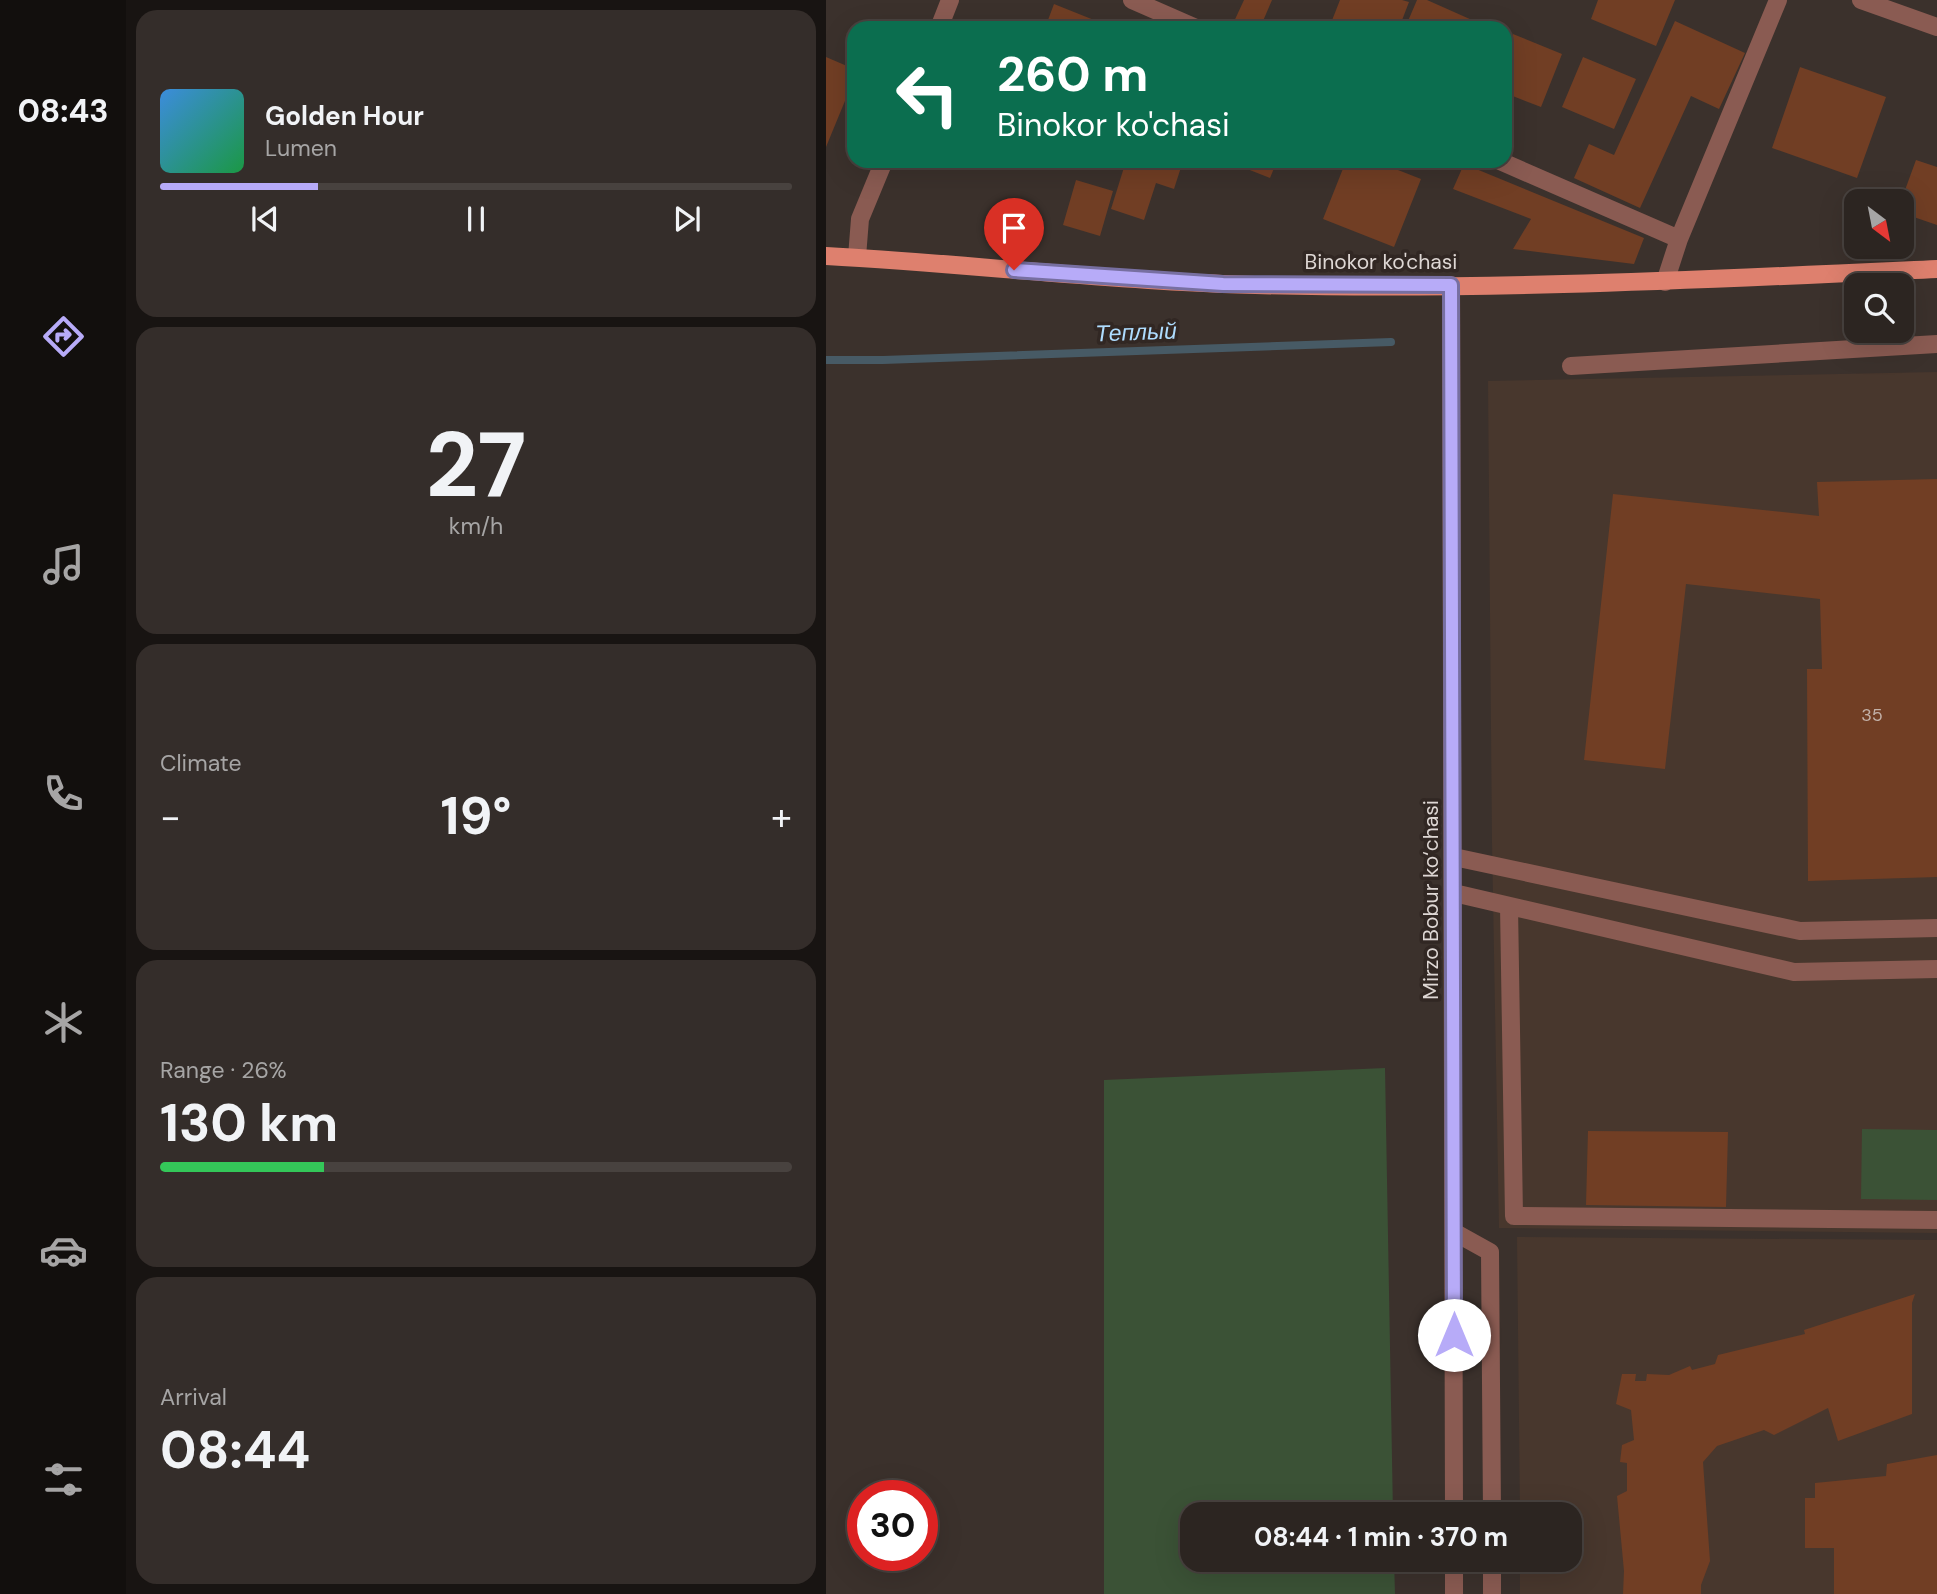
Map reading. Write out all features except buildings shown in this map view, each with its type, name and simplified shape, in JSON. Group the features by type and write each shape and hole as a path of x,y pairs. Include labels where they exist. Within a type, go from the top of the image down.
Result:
{"main road":[{"name":"Binokor ko'chasi","path":"826,256 1197,283 1451,285 1665,282 1937,269"}],"street":[{"path":"942,21 950,0"},
{"path":"1132,0 1180,21"},
{"path":"1665,282 1679,239 1778,0"},
{"path":"1861,0 1937,27"},
{"path":"1512,166 1679,239"},
{"path":"857,257 860,219 881,168"},
{"name":"Mirzo Bobur ko‘chasi","path":"1451,285 1454,1502"},
{"path":"1571,366 1937,344"},
{"path":"1454,857 1800,931 1937,928"},
{"path":"1454,893 1794,972 1937,969"},
{"path":"1509,905 1514,1216 1937,1220"},
{"path":"1454,1232 1490,1252 1492,1502"},
{"path":"1454,1572 1454,1594"},
{"path":"1492,1572 1492,1594"}],"shaded area":[{"path":"1937,372 1937,1233 1499,1228 1488,381"},
{"path":"1517,1237 1937,1240 1937,1594 1520,1594 1520,1572 1582,1572 1582,1502 1520,1502"}],"green space":[{"path":"1385,1068 1393,1502 1180,1502 1180,1572 1394,1572 1395,1594 1104,1594 1104,1080"},
{"path":"1862,1129 1937,1130 1937,1200 1861,1199"}],"waterway":[{"name":"Теплый","path":"826,360 1391,342"}],"route":[{"path":"1014,270 1223,284 1451,285 1454,1335"}]}
